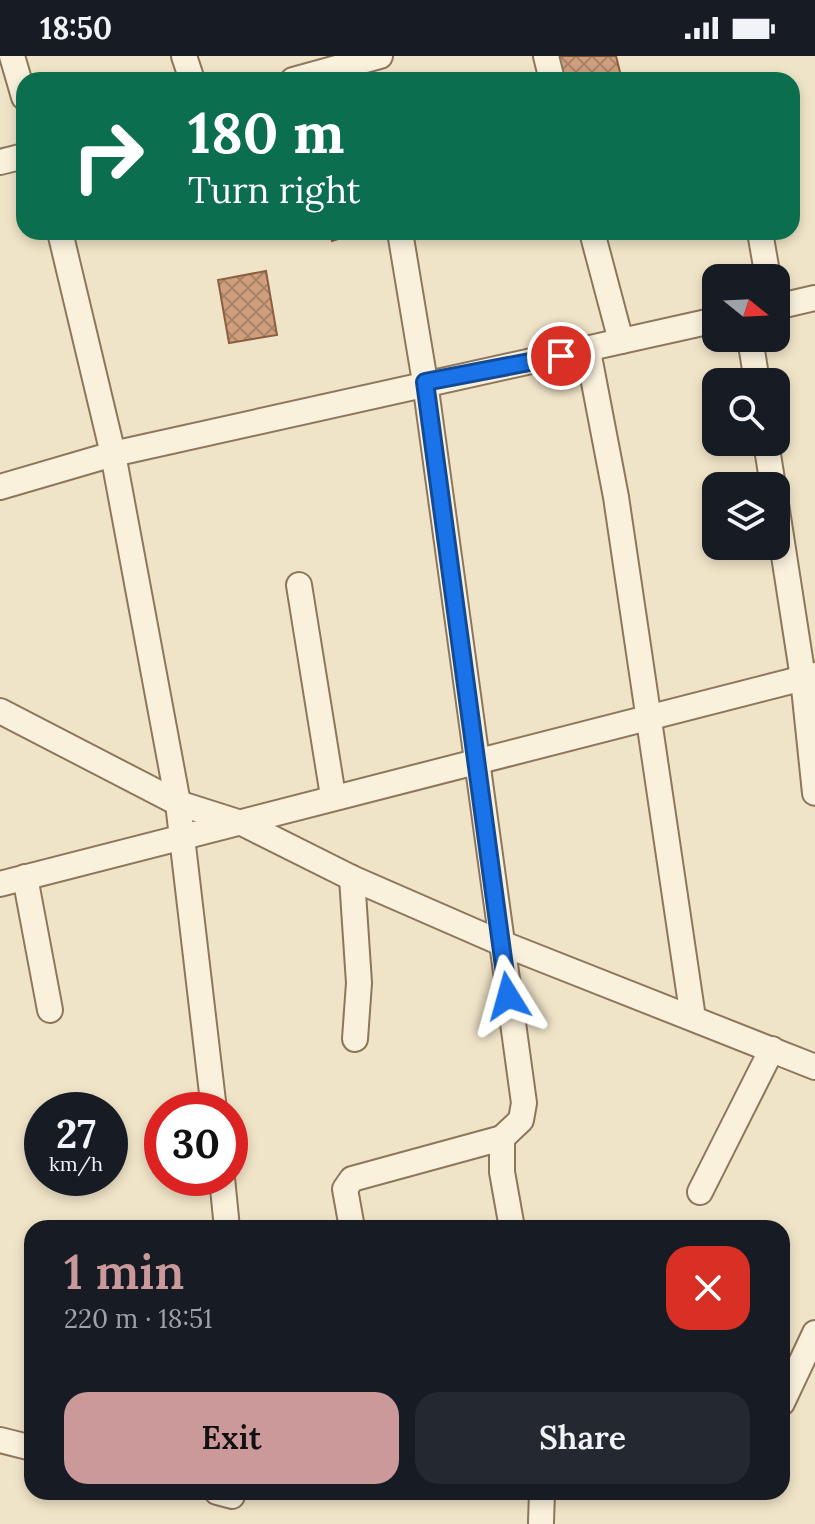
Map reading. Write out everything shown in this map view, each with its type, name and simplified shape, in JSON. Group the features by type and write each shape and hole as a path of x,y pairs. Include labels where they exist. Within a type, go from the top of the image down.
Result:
{"street":[{"path":"311,72 334,62 373,65"},
{"path":"62,240 113,454 178,803 212,1092"},
{"path":"351,1220 345,1189 352,1179 502,1138 524,1113 425,382 401,240"},
{"path":"594,240 621,341"},
{"path":"761,240 766,264"},
{"path":"790,304 815,298"},
{"path":"0,487 113,454 425,382 588,351 702,323"},
{"path":"588,351 616,497 693,1018"},
{"path":"787,560 809,677 815,793"},
{"path":"299,585 333,796"},
{"path":"0,884 244,824 333,796 809,677"},
{"path":"0,711 178,803 244,824 352,878 501,943 815,1067"},
{"path":"25,877 50,1010"},
{"path":"352,878 359,983 355,1039"},
{"path":"700,1192 772,1049"},
{"path":"502,1138 502,1172 511,1220"},
{"path":"224,1196 226,1220"},
{"path":"790,1386 815,1333"},
{"path":"0,1440 24,1446"},
{"path":"541,1522 542,1500"}],"building":[{"path":"556,56 616,56 620,72 560,72"},
{"path":"266,271 277,335 229,343 218,280"}],"route":[{"path":"508,996 425,382 561,356"}]}
